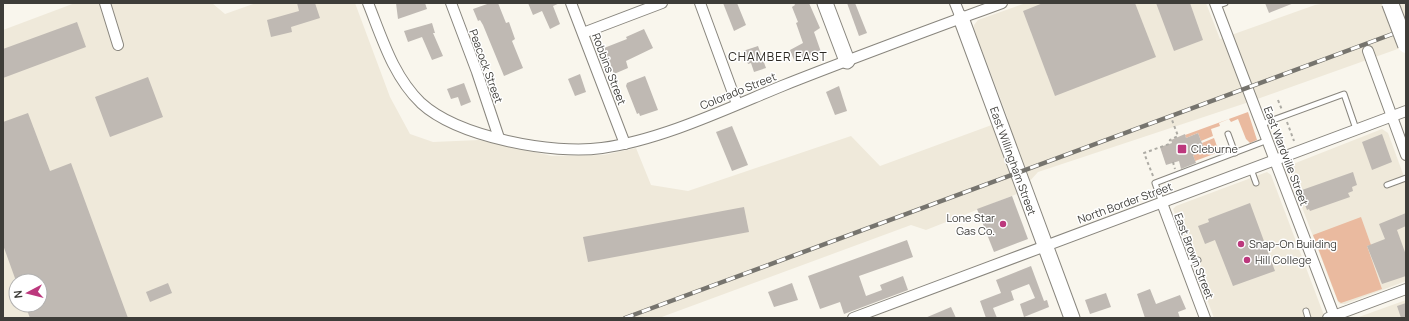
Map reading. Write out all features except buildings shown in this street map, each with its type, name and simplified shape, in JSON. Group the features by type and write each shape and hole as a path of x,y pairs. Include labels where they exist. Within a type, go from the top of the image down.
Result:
{"main road":[{"path":"1390,3 1406,45"}],"street":[{"path":"105,3 118,45"},
{"name":"Colorado Street","path":"368,3 390,59 411,93 433,113 464,128 498,138 551,149 600,148 625,144 681,126 847,61 1002,3"},
{"name":"Peacock Street","path":"451,3 498,138"},
{"name":"Robbins Street","path":"571,3 625,144"},
{"path":"583,33 662,3"},
{"path":"700,3 737,104"},
{"path":"826,3 847,61"},
{"name":"East Willingham Street","path":"955,3 1072,318"},
{"name":"East Wardville Street","path":"1219,4 1332,317"},
{"path":"1368,51 1406,155"},
{"name":"North Border Street","path":"853,318 1406,111"},
{"name":"East Brown Street","path":"1162,203 1205,318"},
{"path":"1332,317 1406,289"}],"lane":[{"path":"1262,124 1344,94 1356,129"},
{"path":"1228,134 1235,153"},
{"path":"1162,203 1156,183 1268,140"},
{"path":"1251,169 1256,183"},
{"path":"1387,185 1406,178"},
{"path":"1185,264 1198,260"},
{"path":"1306,311 1308,318"}],"path":[{"path":"1156,183 1144,153 1168,144 1170,140 1178,136 1172,120"},
{"path":"1290,132 1294,141"}],"shaded area":[{"path":"75,3 212,3 225,14 256,3 355,3 390,97 410,134 433,142 479,140 552,156 604,155 636,148 651,185 688,191 851,136 880,166 1008,119 974,29 974,25 978,20 1026,3 1206,3 1220,39 1315,5 1327,3 1406,3 1406,46 1246,103 1038,172 1019,193 926,230 911,225 659,318 3,318 3,30"},
{"path":"1248,112 1257,140 1250,143 1246,139 1238,119 1231,122 1229,119 1219,123 1220,126 1211,129 1213,136 1201,141 1198,133 1186,138 1185,135"},
{"path":"1382,129 1388,133 1406,182 1406,281 1345,304 1340,304 1289,173 1288,166"},
{"path":"1214,138 1219,152 1195,161 1193,155 1205,151 1202,143"},
{"name":"Hill College","path":"1267,172 1271,175 1325,318 1214,318 1173,209 1176,206"},
{"path":"1361,217 1371,245 1367,246 1382,289 1341,303 1338,301 1313,235"},
{"path":"1406,300 1406,318 1356,318"}],"railway":[{"path":"625,318 1406,29"}],"place":[{"name":"Cleburne","path":"1182,149"},
{"name":"Lone Star Gas Co.","path":"1003,224"},
{"name":"Snap-On Building","path":"1241,244"},
{"name":"Hill College","path":"1247,260"}],"district":[{"name":"CHAMBER EAST","path":"778,57"}]}
